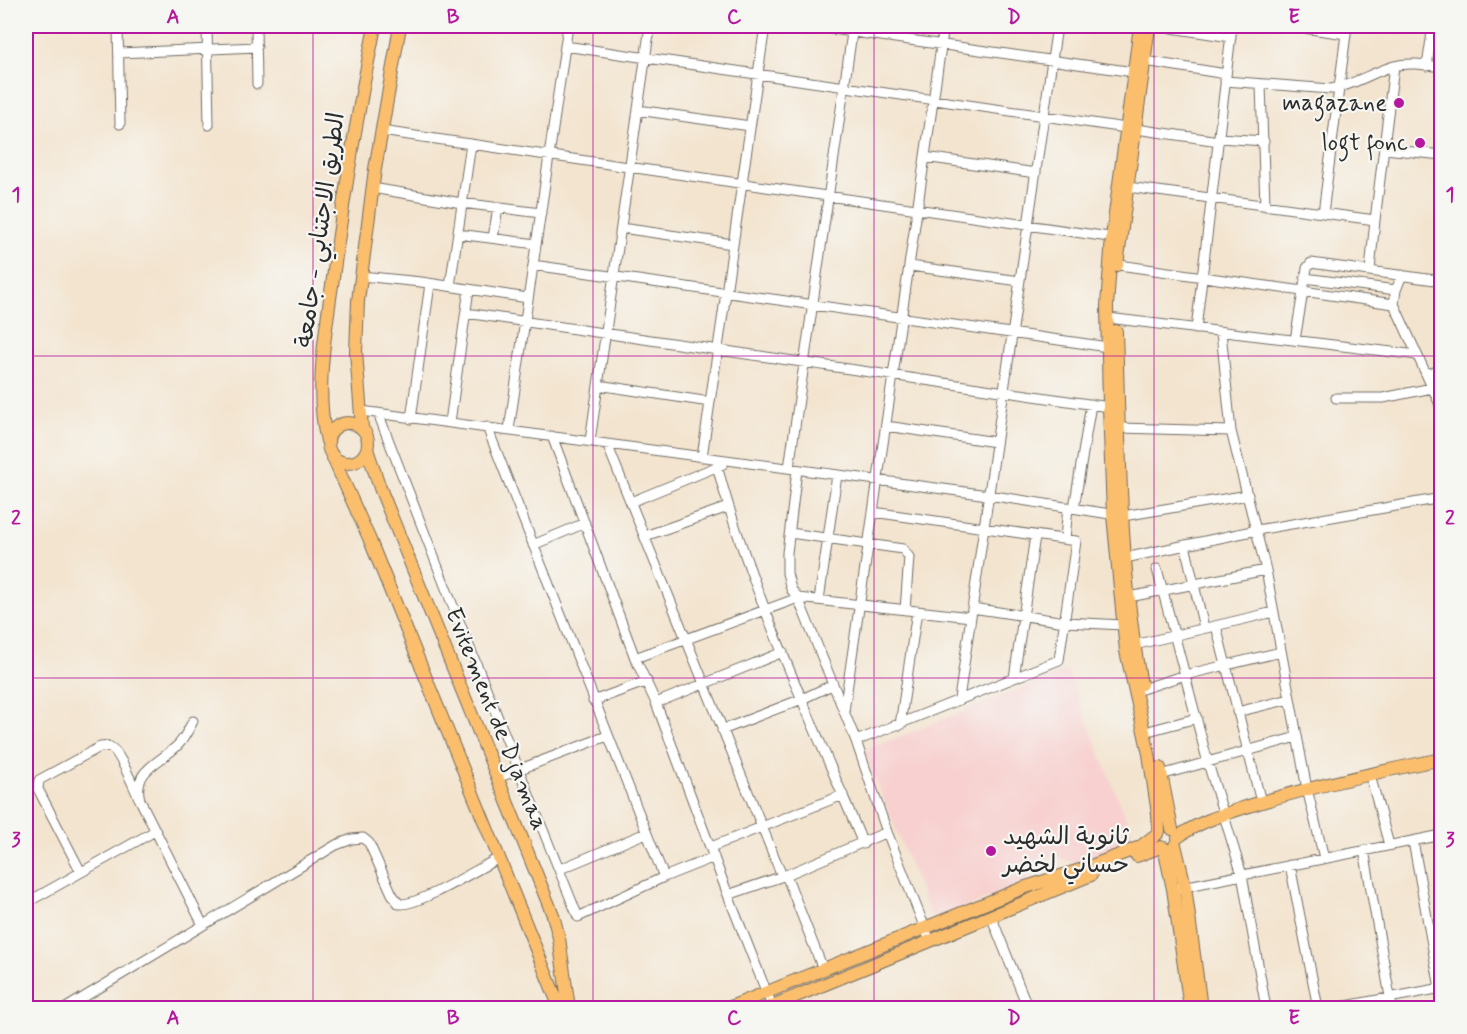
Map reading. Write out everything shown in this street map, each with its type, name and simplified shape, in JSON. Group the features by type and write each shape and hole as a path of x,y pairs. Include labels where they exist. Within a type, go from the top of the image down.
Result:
{"main road":[{"name":"الطريق الاجتنابي - جامعة","path":"327,441 322,411 327,325 351,150 375,26"},
{"name":"الطريق الاجتنابي - جامعة","path":"362,428 356,352 361,276 372,188 400,26"},
{"path":"1117,238 1128,187 1134,72 1140,26"},
{"path":"1149,26 1145,61 1131,129 1114,264 1112,319 1119,428 1118,515 1124,545 1121,558 1129,597 1134,645 1161,775 1201,1008"},
{"path":"1112,319 1108,347 1109,407 1121,558 1123,625 1126,651 1149,754 1158,832"},
{"path":"340,424 355,424 362,428 366,435 367,449 363,456 356,462 348,463 333,458 328,450 327,441 334,428 340,424"},
{"name":"Evitement de Djamaa","path":"367,449 380,488 553,915 570,1008"},
{"name":"Evitement de Djamaa","path":"333,458 369,538 561,1008"},
{"path":"770,1007 791,1004 930,941 1171,840 1188,823 1307,789 1441,761"},
{"path":"728,1008 1027,886 1075,872 1121,854 1147,843 1164,828 1171,840"},
{"path":"1179,887 1190,1008"}],"street":[{"path":"118,26 120,124"},
{"path":"207,26 209,124"},
{"path":"256,26 256,84"},
{"path":"509,430 568,26"},
{"path":"590,441 650,26"},
{"path":"702,457 765,26"},
{"path":"811,26 853,28 941,44 1134,72"},
{"path":"844,711 944,26"},
{"path":"958,699 1057,26"},
{"path":"1158,26 1231,37"},
{"path":"1196,329 1232,26"},
{"path":"1289,26 1346,30 1323,213"},
{"path":"1427,66 1433,26"},
{"path":"853,28 804,362 793,469 787,573 790,589 798,598 856,741 887,832 930,941"},
{"path":"565,46 1131,129 1219,139 1264,141"},
{"path":"119,53 257,48"},
{"path":"1145,61 1261,85 1324,89 1338,88 1394,66 1409,64 1442,67"},
{"path":"1370,270 1394,66"},
{"path":"1261,85 1265,206"},
{"path":"638,110 750,126"},
{"path":"381,131 1117,238"},
{"path":"450,286 471,144"},
{"path":"1385,149 1442,155"},
{"path":"925,158 1036,173"},
{"path":"1128,187 1375,220"},
{"path":"372,188 541,213"},
{"path":"493,238 498,207"},
{"path":"621,228 733,244"},
{"path":"458,234 536,244"},
{"path":"1294,340 1308,265 1315,262 1442,281"},
{"path":"1114,264 1394,304"},
{"path":"533,265 1108,347"},
{"path":"910,266 1020,281"},
{"path":"361,276 528,298"},
{"path":"1402,276 1396,290 1394,304 1442,409"},
{"path":"1305,278 1396,290"},
{"path":"411,419 430,284"},
{"path":"450,422 469,289"},
{"path":"466,313 1109,407"},
{"path":"1112,319 1417,355"},
{"path":"1221,332 1231,431 1266,570 1307,789 1324,858"},
{"path":"1426,374 1442,370"},
{"path":"598,386 710,402"},
{"path":"1336,398 1394,397 1432,388"},
{"path":"1065,539 1090,404"},
{"path":"361,411 988,495 1118,515 1248,495"},
{"path":"378,413 578,916 714,857"},
{"path":"885,426 996,442"},
{"path":"487,428 664,877"},
{"path":"1119,428 1231,431"},
{"path":"552,436 635,658 656,703 711,847 770,1007"},
{"path":"607,444 722,730 823,969"},
{"path":"631,502 730,460"},
{"path":"717,466 728,507 766,611 863,844"},
{"path":"819,600 837,475"},
{"path":"1121,558 1257,530 1442,498"},
{"path":"645,537 728,507"},
{"path":"856,741 1059,660 1076,541 873,512"},
{"path":"532,545 585,523"},
{"path":"790,533 903,549 907,552 909,564 905,610"},
{"path":"1014,678 1035,536"},
{"path":"1124,545 1149,553"},
{"path":"1185,545 1204,628"},
{"path":"1157,569 1222,815 1242,875 1266,1008"},
{"path":"1129,597 1266,570"},
{"path":"635,658 798,598 917,611 1024,616 1065,622 1123,625"},
{"path":"900,725 917,611"},
{"path":"1134,645 1274,612"},
{"path":"1216,626 1262,802"},
{"path":"656,703 783,652"},
{"path":"1142,689 1185,675 1281,652"},
{"path":"593,701 647,681"},
{"path":"722,730 832,685"},
{"path":"1237,712 1290,699"},
{"path":"1152,730 1197,718"},
{"path":"140,800 137,789 144,772 179,744 194,721"},
{"path":"497,778 607,736"},
{"path":"1161,775 1297,737"},
{"path":"81,872 38,789 39,780 100,747 107,746 118,755 204,926"},
{"path":"1370,775 1389,845"},
{"path":"711,847 843,795"},
{"path":"26,903 155,831"},
{"path":"728,895 863,844 887,832"},
{"path":"560,869 646,833"},
{"path":"1179,887 1442,835"},
{"path":"66,1008 336,845 351,839 363,838 369,843 392,894 399,904 405,904 433,892 499,858"},
{"path":"1413,841 1442,999"},
{"path":"1364,850 1392,1008"},
{"path":"1290,865 1318,1008"},
{"path":"991,916 1028,1008"},
{"path":"1335,1008 1440,988"}],"shaded area":[{"path":"1067,670 1135,841 1077,864 1053,856 1026,869 1030,880 933,922 864,751"}],"place":[{"name":"magazane","path":"1399,103"},
{"name":"logt fonc","path":"1420,143"},
{"name":"ثانوية الشهيد حساني لخضر","path":"991,851"}]}
